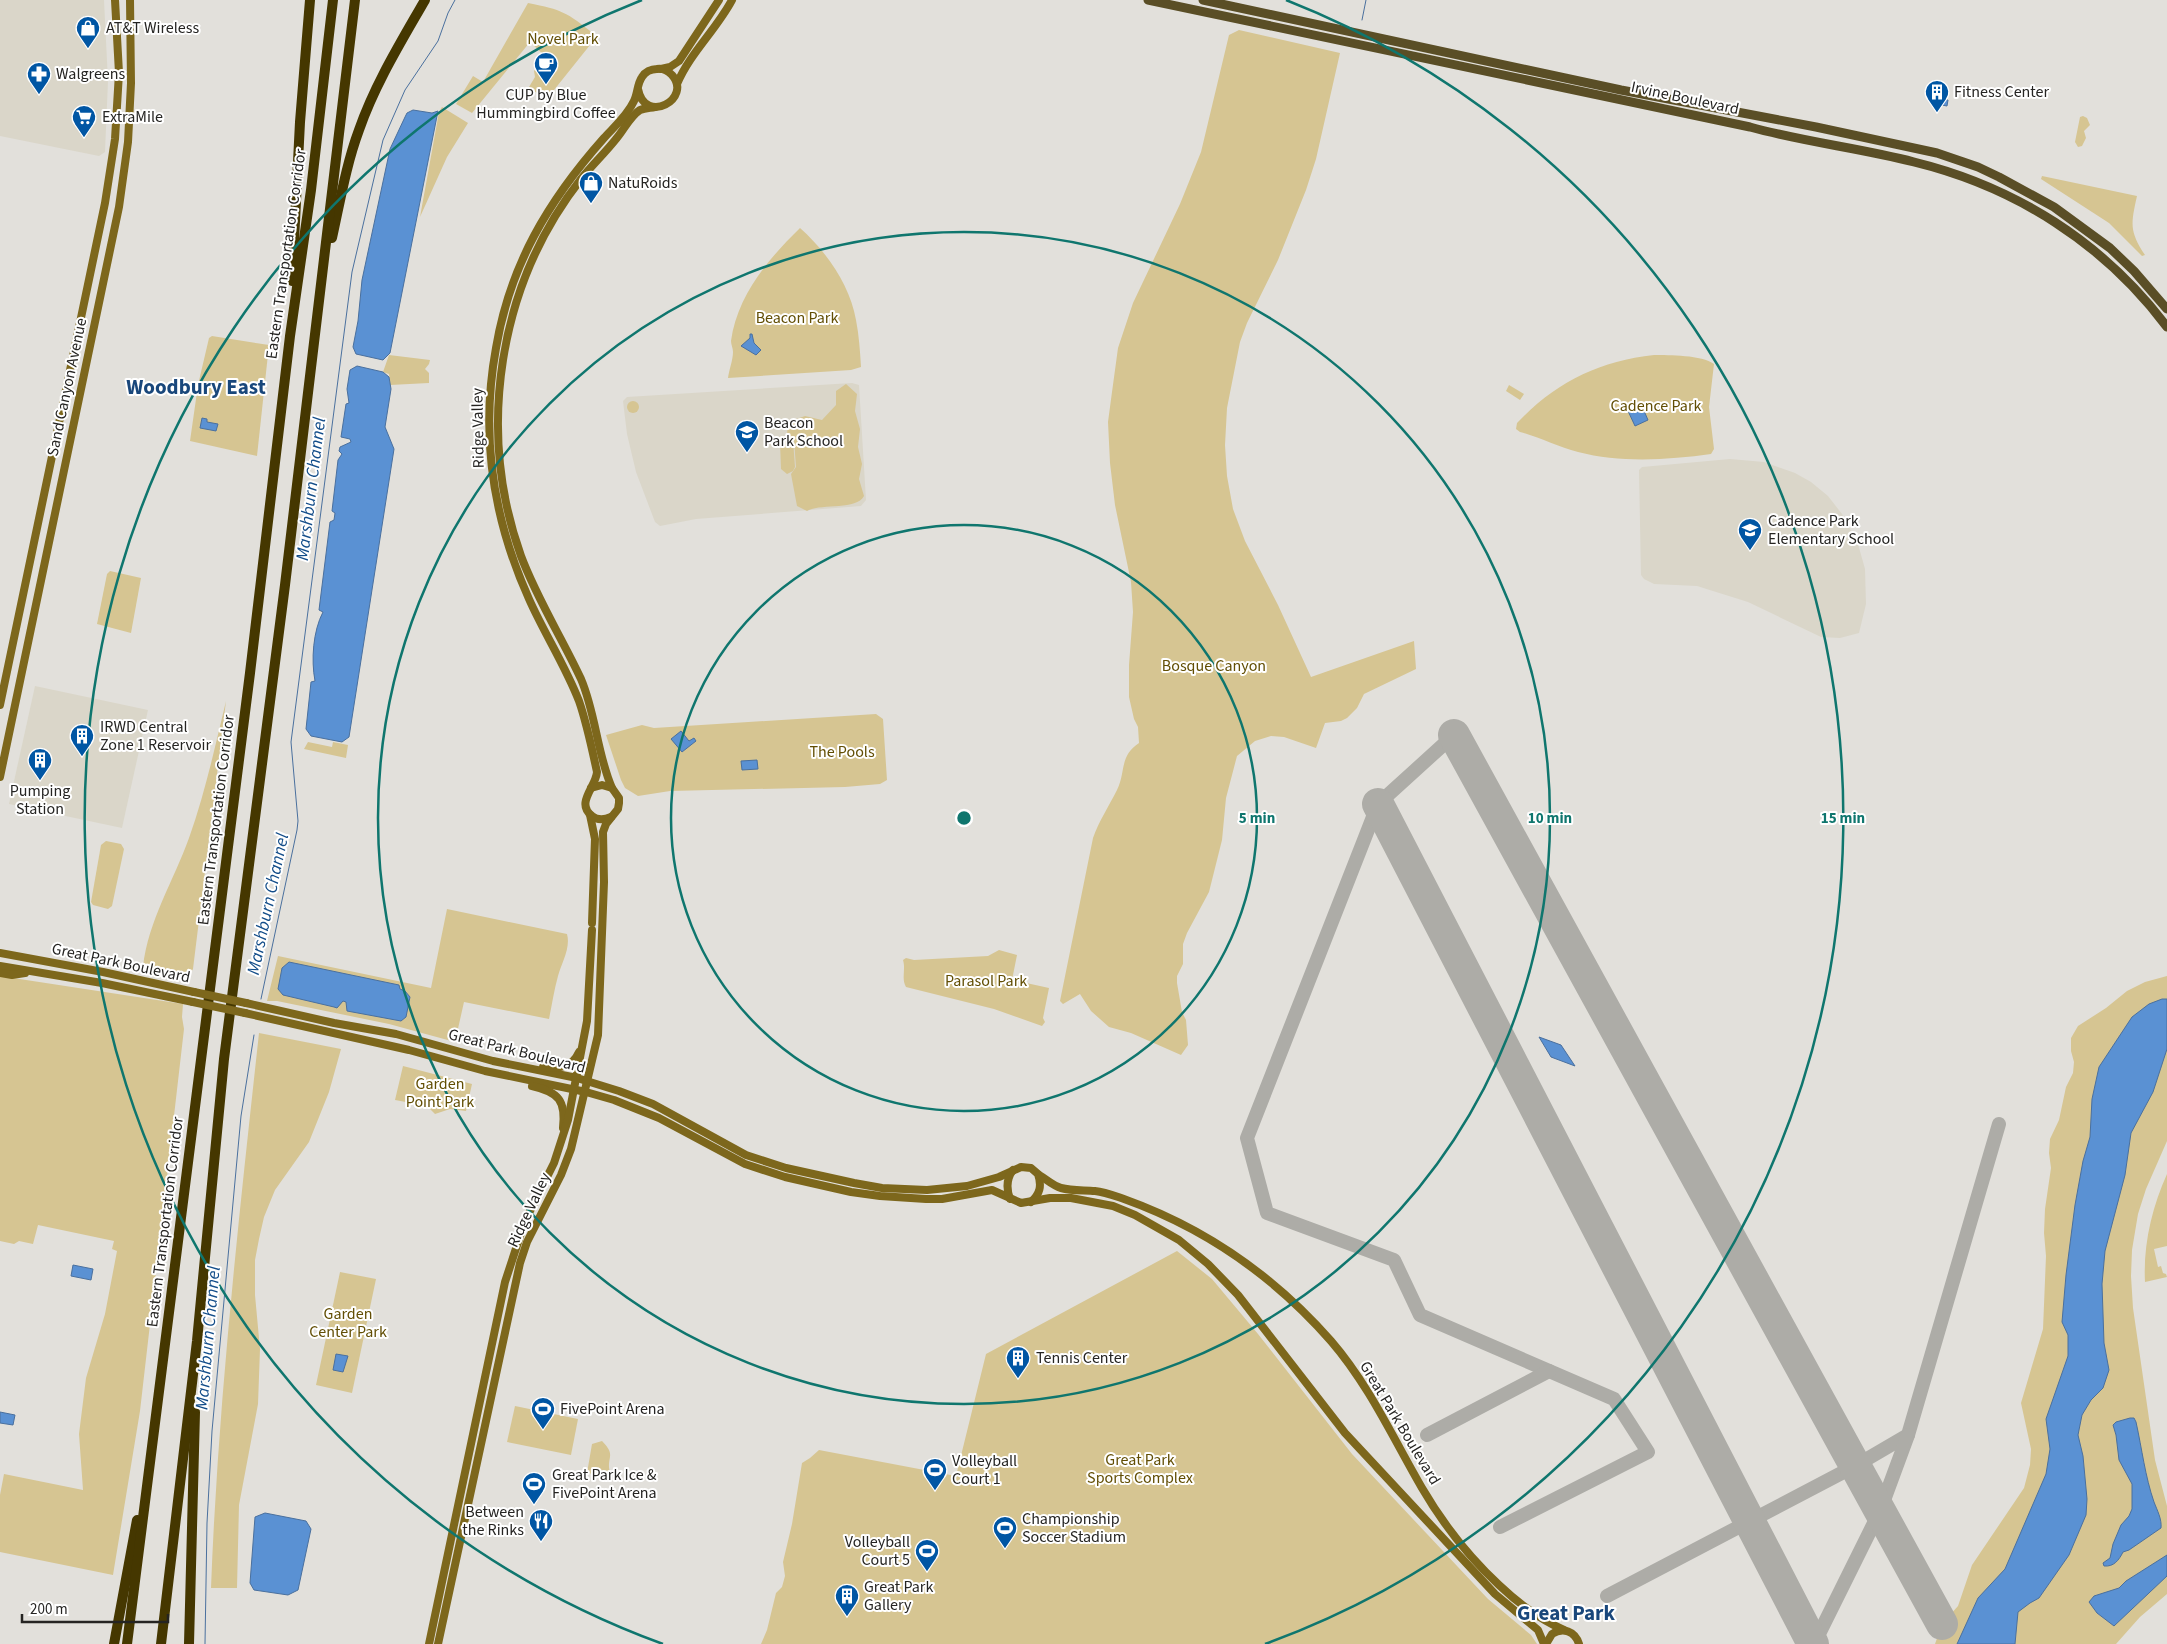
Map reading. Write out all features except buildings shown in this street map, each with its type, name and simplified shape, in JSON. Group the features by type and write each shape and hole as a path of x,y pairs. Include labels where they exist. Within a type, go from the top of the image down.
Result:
{"highway":[{"path":"290,336 300,131 310,0"},
{"name":"Eastern Transportation Corridor","path":"127,1644 251,663 290,336 311,190 333,0"},
{"path":"161,1644 197,1341 224,1059 286,585 355,0"},
{"path":"323,268 359,130 369,105 425,0"},
{"path":"189,1644 197,1341"},
{"path":"114,1644 135,1526 146,1490"}],"main road":[{"name":"Sand Canyon Avenue","path":"0,705 105,203 115,139 118,90 118,40 115,0"},
{"name":"Sand Canyon Avenue","path":"0,777 120,197 128,142 132,83 130,0"},
{"path":"661,69 670,67 679,61 719,0"},
{"path":"677,84 671,74 655,68 645,73 641,78 638,89 642,100 651,106 663,107 672,100 675,96 677,84 689,60 717,25 732,0"},
{"name":"Irvine Boulevard","path":"1148,0 1913,162 1967,177 2026,203 2068,230 2120,272 2167,327"},
{"name":"Irvine Boulevard","path":"1203,0 1621,90 1816,127 1937,154 1978,167 2054,207 2110,248 2134,270 2167,309"},
{"name":"Ridge Valley","path":"591,788 598,772 580,704 564,667 526,593 500,520 493,484 490,451 489,394 502,319 514,282 532,240 567,181 629,110 638,89"},
{"name":"Ridge Valley","path":"612,788 587,695 535,589 511,525 499,454 498,399 504,355 513,314 524,281 550,227 570,194 632,118 640,110 657,107"},
{"path":"602,785 612,788 618,795 620,803 618,809 611,817 600,820 590,815 585,799 591,788 602,785"},
{"name":"Ridge Valley","path":"429,1644 505,1282 525,1221 554,1163 561,1144 575,1090 585,1034 590,976 595,846 590,815"},
{"name":"Ridge Valley","path":"438,1644 520,1262 526,1242 561,1175 571,1149 598,1035 604,882 603,832 611,817"},
{"name":"Great Park Boulevard","path":"0,953 103,972 334,1023 396,1034 472,1056 577,1078 653,1104 746,1155 786,1168 854,1183 904,1190 945,1189 984,1182 1013,1170"},
{"name":"Great Park Boulevard","path":"0,966 102,982 409,1050 485,1071 586,1092 642,1110 745,1164 785,1177 880,1196 942,1198 992,1190 1010,1199"},
{"path":"0,973 12,975 33,972"},
{"path":"472,1056 560,1068 569,1065 576,1058 585,1034"},
{"path":"485,1071 548,1090 558,1097 563,1108 561,1144"},
{"path":"1026,1167 1039,1174 1041,1185 1039,1192 1031,1202 1021,1203 1010,1199 1007,1186 1009,1174 1013,1170 1026,1167"},
{"name":"Great Park Boulevard","path":"1039,1174 1062,1188 1106,1193 1182,1223 1236,1254 1270,1280 1320,1330 1350,1365 1373,1400 1433,1506 1473,1558 1490,1577 1531,1613 1546,1623 1573,1634 1579,1644"},
{"name":"Great Park Boulevard","path":"1031,1202 1050,1198 1071,1198 1113,1206 1161,1228 1208,1264 1238,1295 1345,1433 1495,1594 1515,1613 1536,1628 1545,1644"},
{"path":"1545,1644 1552,1634 1564,1630"}],"shaded area":[{"path":"0,0 104,0 108,81 105,152 99,156 0,136"},
{"name":"Beacon Park School","path":"852,383 859,385 866,500 861,506 696,519 660,526 655,522 636,472 627,434 623,401 627,397"},
{"name":"Cadence Park Elementary School","path":"1730,459 1764,462 1795,473 1811,482 1828,496 1842,514 1858,544 1865,569 1866,604 1859,633 1840,638 1821,637 1748,602 1697,586 1654,584 1644,579 1641,575 1639,470 1642,467"},
{"path":"35,686 148,710 122,828 9,804"}],"green space":[{"name":"Novel Park","path":"528,3 557,10 570,16 594,34 594,40 546,100 529,87 535,77 534,71 546,57 530,42 472,113 456,104 473,76 483,82"},
{"name":"Bosque Canyon","path":"1239,30 1340,53 1316,159 1306,190 1278,260 1247,323 1240,342 1227,408 1225,445 1227,476 1233,509 1245,541 1278,605 1311,677 1414,641 1416,669 1364,694 1357,708 1347,718 1341,721 1325,723 1316,748 1284,737 1271,736 1255,741 1237,756 1226,798 1222,840 1209,892 1187,933 1183,944 1183,964 1177,976 1182,1012 1186,1020 1188,1045 1181,1055 1131,1033 1109,1027 1091,1011 1080,994 1063,1004 1060,1001 1093,838 1120,783 1128,753 1139,743 1138,727 1134,719 1129,697 1129,665 1133,612 1131,582 1115,505 1110,463 1108,422 1118,348 1133,303 1180,204 1201,152 1229,35"},
{"path":"442,107 468,123 447,157 420,217 439,112"},
{"path":"2080,117 2087,118 2090,125 2084,131 2086,138 2082,146 2078,147 2075,142"},
{"path":"2042,176 2137,196 2133,213 2133,227 2136,239 2145,255 2142,256 2109,223 2041,179"},
{"name":"Beacon Park","path":"800,228 828,258 848,294 857,326 861,367 851,370 728,378 733,355 731,341 734,324 747,293 766,265"},
{"path":"212,336 269,345 257,456 190,441 198,385 209,338"},
{"path":"389,355 430,360 425,369 429,373 429,383 390,385 389,374 383,372"},
{"name":"Cadence Park","path":"1654,355 1694,357 1714,364 1709,407 1714,449 1711,454 1661,459 1610,458 1571,450 1516,429 1517,423 1562,385 1579,376 1614,363"},
{"path":"846,384 857,394 855,411 860,429 858,447 862,464 859,479 864,496 854,504 820,507 807,511 797,506 791,474 796,467 794,440 787,435 788,422 805,416 822,420 836,405 836,391"},
{"path":"1509,385 1524,394 1520,400 1506,391"},
{"path":"633,401 639,407 633,413 627,407"},
{"path":"785,436 789,436 793,440 795,467 793,471 787,474 781,469 780,442"},
{"path":"110,571 141,578 131,633 97,624 107,574"},
{"path":"226,701 193,969 188,977 143,967 150,933 195,821"},
{"name":"The Pools","path":"876,714 883,719 887,780 880,784 845,787 670,791 638,796 625,788 606,735 642,725 654,728"},
{"path":"308,742 332,747 333,742 348,745 346,758 304,749"},
{"path":"106,841 121,844 124,849 112,906 108,909 93,905 91,902 101,845"},
{"path":"447,909 567,934 567,950 559,971 549,1019 464,1002 455,1042 389,1024 277,1001 267,1001 278,956 431,988"},
{"name":"Parasol Park","path":"999,950 1017,955 1012,980 1049,988 1043,1018 1045,1022 1042,1026 994,1009 906,987 903,960 906,958 914,960 988,956"},
{"path":"0,976 183,1004 182,1017 184,1029 140,1411 113,1575 0,1552 0,1495 4,1474 83,1490 79,1434 86,1378 105,1314 117,1251 112,1249 114,1241 38,1225 33,1244 19,1241 14,1244 0,1241"},
{"path":"2167,976 2167,1141 2146,1189 2138,1214 2132,1250 2131,1276 2133,1308 2155,1460 2167,1506 2167,1594 2140,1617 2116,1644 1935,1644 1942,1624 1958,1606 1972,1565 2024,1488 2030,1465 2031,1449 2021,1403 2043,1329 2046,1256 2044,1233 2045,1209 2051,1168 2050,1139 2059,1120 2066,1087 2073,1073 2074,1062 2071,1051 2071,1038 2078,1026 2106,1008 2127,991 2145,982"},
{"path":"259,1033 341,1049 329,1092 309,1142 275,1190 264,1217 255,1260 255,1295 260,1349 258,1404 239,1505 237,1588 211,1588 224,1379"},
{"name":"Garden Point Park","path":"403,1066 472,1084 466,1111 450,1109 435,1114 427,1106 395,1100"},
{"path":"2167,1174 2167,1246 2154,1249 2158,1267 2161,1266 2163,1273 2167,1277 2145,1282 2147,1240 2153,1213"},
{"name":"Great Park Sports Complex","path":"1177,1251 1212,1279 1258,1334 1352,1454 1488,1599 1531,1635 1537,1644 761,1644 767,1630 776,1593 782,1587 785,1576 783,1562 792,1524 802,1463 819,1450 956,1476 986,1354"},
{"name":"Garden Center Park","path":"340,1272 376,1279 352,1393 316,1385"},
{"name":"FivePoint Arena","path":"515,1406 578,1419 571,1455 507,1442"},
{"path":"602,1441 610,1453 610,1472 607,1476 587,1473 592,1444"}],"water":[{"path":"1932,97 1948,100 1947,106 1931,103"},
{"path":"413,110 432,113 438,111 390,353 383,360 356,354 353,347 362,280 390,149 407,113"},
{"path":"750,334 752,334 754,343 761,350 756,355 741,346 750,338"},
{"path":"357,366 383,372 389,377 391,389 385,427 394,449 349,737 342,742 311,736 306,729 311,682 315,681 313,664 314,646 317,628 323,612 319,610 330,522 334,520 335,513 332,511 338,460 342,454 339,451 340,447 351,442 350,439 341,437 346,404 349,403 347,389 350,370"},
{"path":"1641,404 1648,420 1635,426 1628,411"},
{"path":"202,418 207,419 207,422 218,424 216,431 200,428"},
{"path":"681,731 689,741 694,738 696,741 682,752 671,739"},
{"path":"757,760 758,769 742,770 741,761"},
{"path":"289,962 399,985 400,989 405,991 410,997 406,1017 401,1021 347,1011 346,1002 343,1001 337,1008 283,995 278,989 282,968"},
{"path":"2167,999 2167,1049 2153,1092 2131,1133 2125,1175 2105,1251 2102,1284 2104,1343 2109,1370 2103,1388 2091,1400 2082,1415 2078,1435 2083,1456 2087,1499 2086,1515 2069,1555 2039,1598 2018,1612 2015,1644 1957,1644 1978,1598 2005,1569 2046,1474 2050,1449 2046,1419 2068,1356 2068,1335 2062,1322 2066,1275 2075,1205 2083,1161 2090,1137 2092,1099 2099,1067 2132,1017 2149,1004"},
{"path":"1539,1037 1561,1045 1575,1066 1551,1057"},
{"path":"73,1265 93,1269 91,1280 71,1276"},
{"path":"336,1354 348,1356 343,1372 333,1370"},
{"path":"0,1412 15,1415 13,1425 0,1423"},
{"path":"2134,1418 2136,1422 2148,1482 2160,1518 2161,1528 2129,1550 2123,1552 2113,1564 2104,1566 2103,1563 2110,1558 2113,1544 2121,1525 2132,1509 2132,1484 2119,1460 2113,1425 2116,1422"},
{"path":"265,1513 306,1521 311,1529 298,1590 288,1595 254,1590 250,1583 255,1517"},
{"path":"2167,1555 2167,1576 2114,1626 2097,1613 2089,1602 2094,1596 2119,1588 2126,1581"}],"waterway":[{"name":"Marshburn Channel","path":"261,999 297,830 298,821 291,742 352,272 383,140 405,90 438,41 455,0"},
{"path":"1362,20 1366,0"},
{"name":"Marshburn Channel","path":"205,1644 207,1523 212,1431 241,1116 254,1035"}],"taxiway":[{"path":"1454,735 1378,804 1247,1138 1267,1213 1394,1260 1420,1315 1614,1399 1648,1452 1500,1527"},
{"path":"1607,1596 1855,1466 1908,1435 1999,1124"},
{"path":"1427,1435 1549,1371"},
{"path":"1814,1644 1880,1511 1908,1435"}],"runway":[{"path":"1454,735 1942,1624"},
{"path":"1378,804 1813,1644"}],"place":[{"name":"AT&T Wireless","path":"88,49"},
{"name":"CUP by Blue Hummingbird Coffee","path":"546,85"},
{"name":"Walgreens","path":"39,95"},
{"name":"Fitness Center","path":"1937,113"},
{"name":"ExtraMile","path":"84,138"},
{"name":"NatuRoids","path":"591,204"},
{"name":"Beacon Park School","path":"747,453"},
{"name":"Cadence Park Elementary School","path":"1750,551"},
{"name":"IRWD Central Zone 1 Reservoir","path":"82,757"},
{"name":"Pumping Station","path":"40,781"},
{"name":"Tennis Center","path":"1018,1379"},
{"name":"FivePoint Arena","path":"543,1430"},
{"name":"Volleyball Court 1","path":"935,1491"},
{"name":"Great Park Ice & FivePoint Arena","path":"534,1505"},
{"name":"Between the Rinks","path":"541,1542"},
{"name":"Championship Soccer Stadium","path":"1005,1549"},
{"name":"Volleyball Court 5","path":"927,1572"},
{"name":"Great Park Gallery","path":"847,1617"}],"district":[{"name":"Woodbury East","path":"196,387"},
{"name":"Great Park","path":"1566,1613"}]}
